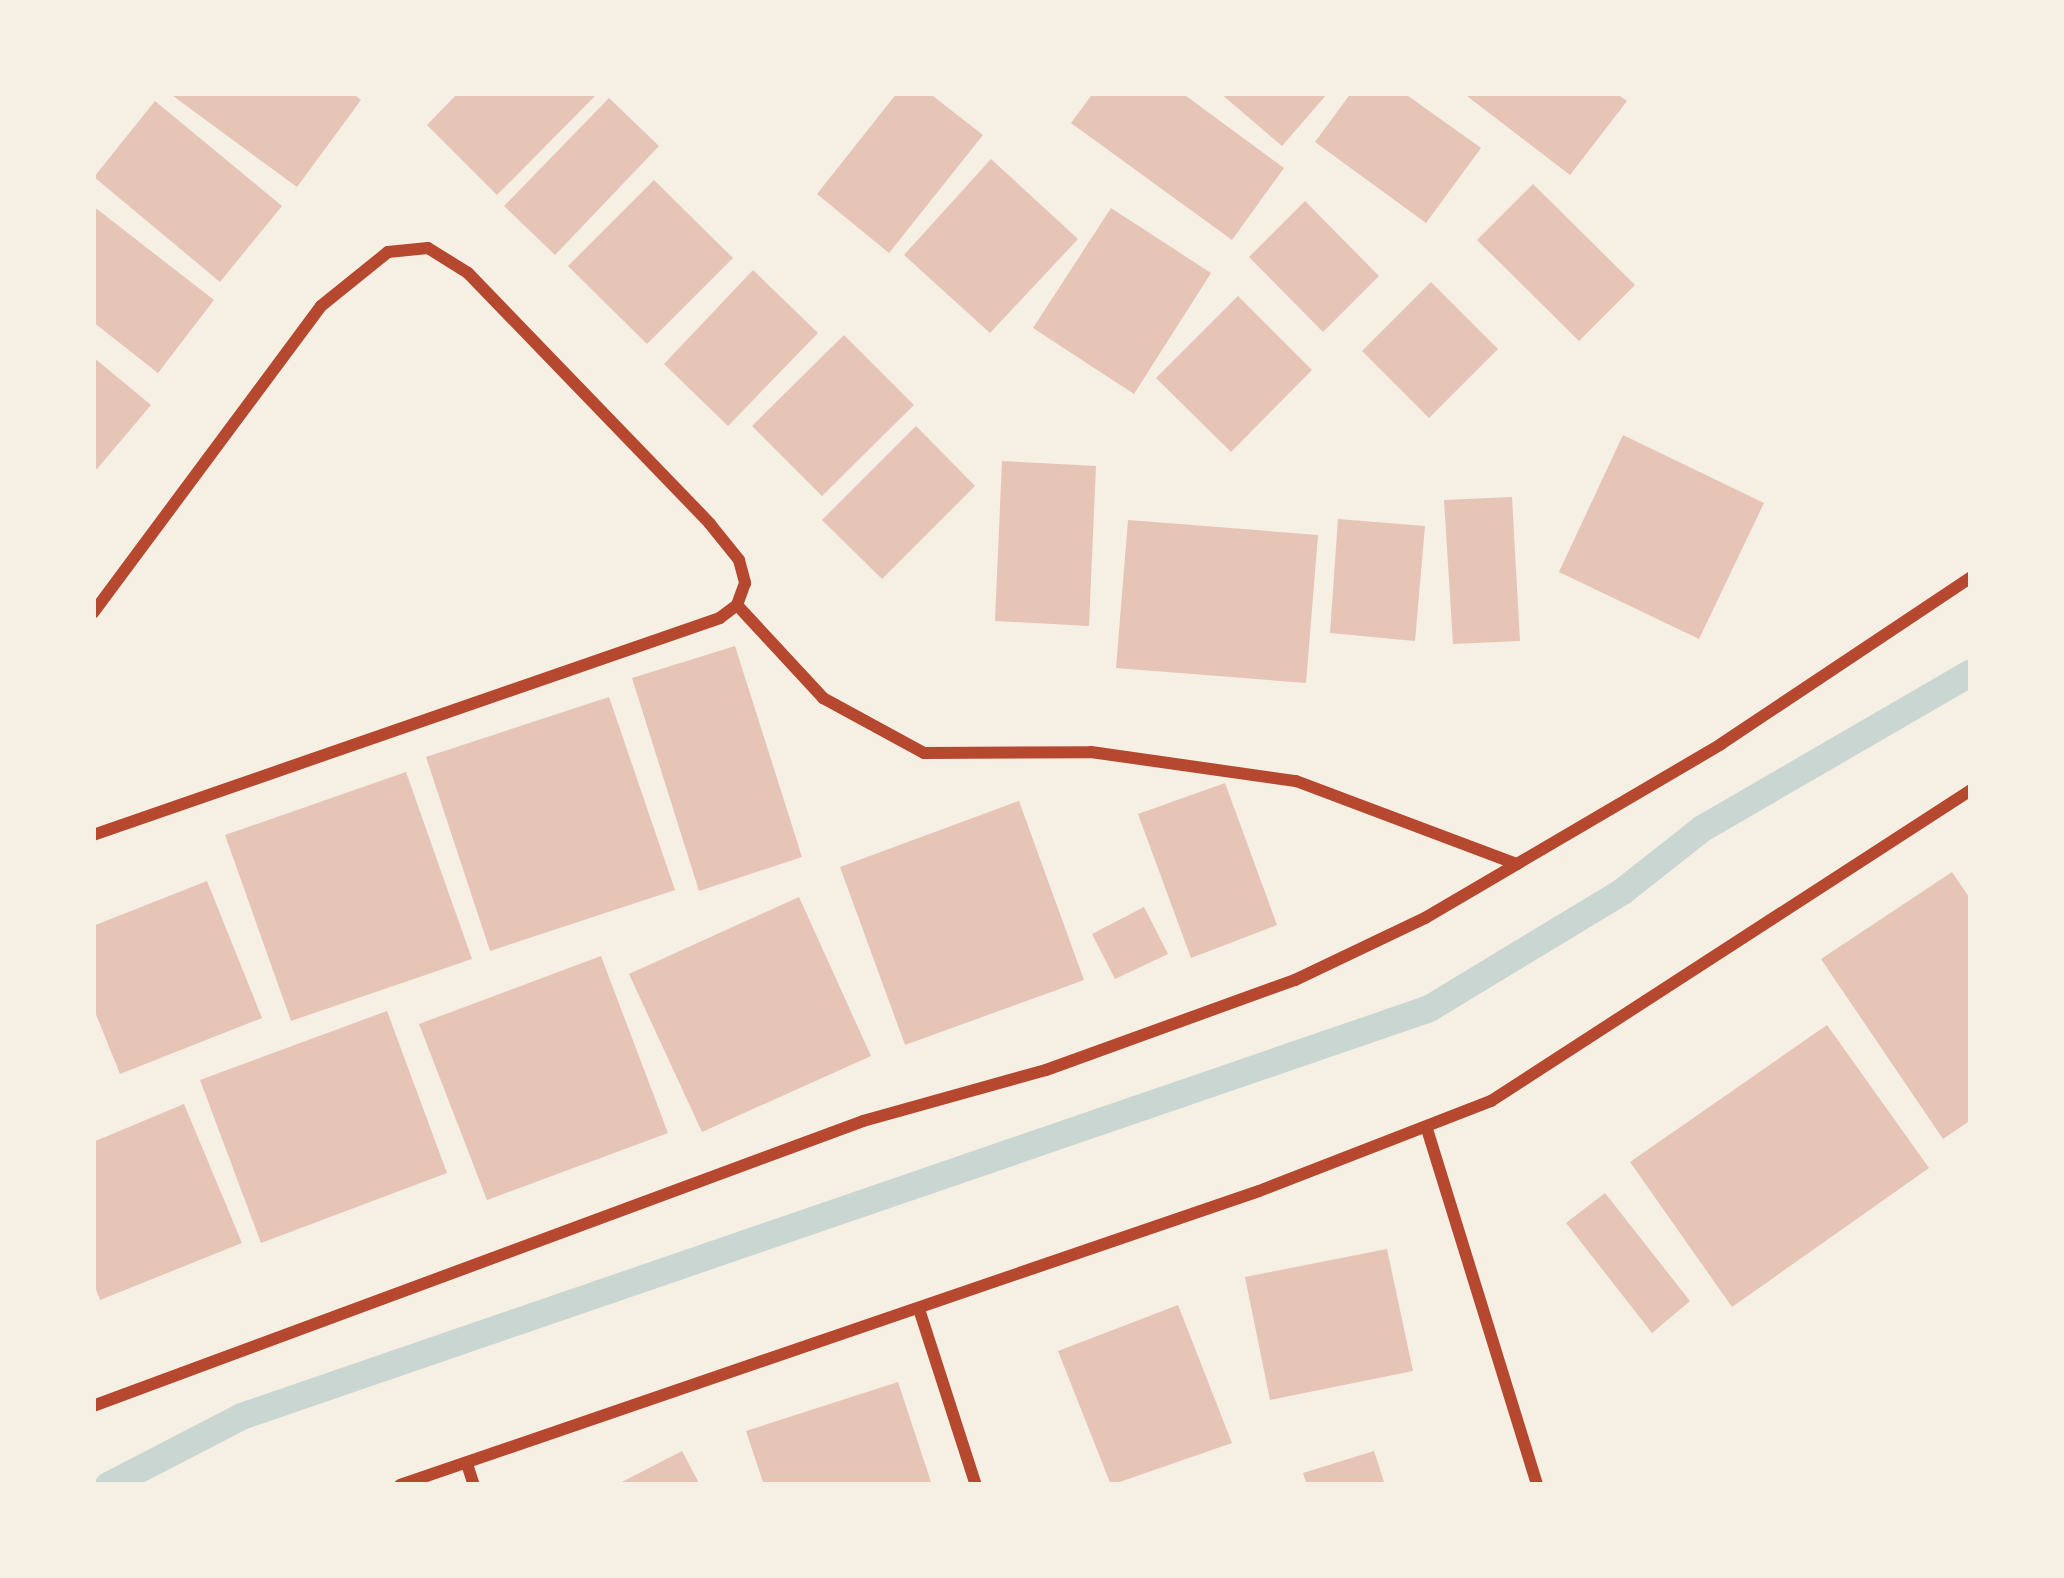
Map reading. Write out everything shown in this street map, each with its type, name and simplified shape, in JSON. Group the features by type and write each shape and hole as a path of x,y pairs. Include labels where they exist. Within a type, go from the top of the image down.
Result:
{"street":[{"path":"93,613 321,306 388,252 428,248 468,273 710,524 739,560 745,583 737,605 720,618 93,836"},
{"path":"93,1406 863,1121 1204,1016 1371,946 1844,669 1971,577"},
{"path":"737,605 823,698 924,753 1090,752 1296,781 1517,864"},
{"path":"400,1485 920,1309 1427,1129 1492,1101 1700,973 1971,790"},
{"path":"1427,1129 1537,1485"},
{"path":"920,1309 976,1485"},
{"path":"467,1464 474,1485"}],"building":[{"path":"169,93 352,93 361,100 297,187"},
{"path":"458,93 598,93 497,195 427,125"},
{"path":"897,93 929,93 983,135 889,253 817,194"},
{"path":"1093,93 1182,93 1284,168 1232,240 1071,123"},
{"path":"1220,93 1328,93 1282,146"},
{"path":"1351,93 1404,93 1481,148 1426,223 1315,142"},
{"path":"1463,93 1616,93 1627,101 1570,175"},
{"path":"609,98 659,146 555,255 504,206"},
{"path":"155,101 282,206 220,282 94,177"},
{"path":"991,159 1078,239 990,333 904,255"},
{"path":"654,180 733,258 647,344 568,266"},
{"path":"1533,184 1635,285 1579,341 1477,240"},
{"path":"1305,201 1379,276 1323,332 1249,257"},
{"path":"93,206 214,300 158,373 93,322"},
{"path":"1111,208 1211,273 1134,394 1033,328"},
{"path":"753,270 818,333 728,426 664,364"},
{"path":"1431,282 1498,349 1429,418 1362,351"},
{"path":"1238,296 1312,370 1231,452 1156,378"},
{"path":"844,335 914,405 822,496 752,426"},
{"path":"93,357 151,405 97,469 93,466"},
{"path":"916,426 975,486 882,579 822,520"},
{"path":"1623,435 1764,503 1699,639 1559,572"},
{"path":"1002,461 1096,466 1089,626 995,621"},
{"path":"1512,497 1520,641 1453,644 1444,500"},
{"path":"1338,519 1425,526 1415,641 1330,633"},
{"path":"1128,520 1318,535 1306,683 1116,668"},
{"path":"735,646 802,857 699,891 632,678"},
{"path":"609,697 675,890 490,951 426,757"},
{"path":"406,772 472,959 291,1021 225,835"},
{"path":"1225,783 1277,925 1191,958 1138,814"},
{"path":"1019,801 1084,980 905,1045 840,867"},
{"path":"1952,872 1971,900 1971,1120 1943,1139 1821,959"},
{"path":"207,881 262,1018 120,1074 93,1007 93,926"},
{"path":"799,897 871,1056 702,1132 629,974"},
{"path":"1144,907 1168,954 1115,979 1092,934"},
{"path":"601,956 668,1133 487,1200 419,1024"},
{"path":"387,1011 447,1173 261,1243 200,1080"},
{"path":"1827,1025 1929,1168 1732,1307 1630,1162"},
{"path":"184,1104 242,1243 100,1300 93,1282 93,1142"},
{"path":"1605,1193 1690,1301 1652,1333 1566,1223"},
{"path":"1387,1249 1413,1371 1270,1400 1245,1277"},
{"path":"1178,1305 1232,1443 1111,1485 1058,1351"},
{"path":"898,1382 932,1485 764,1485 746,1431"},
{"path":"682,1451 700,1485 616,1485"},
{"path":"1374,1451 1385,1485 1307,1485 1303,1473"}],"waterway":[{"path":"108,1485 241,1416 1429,1008 1622,891 1702,828 1971,672"}]}
